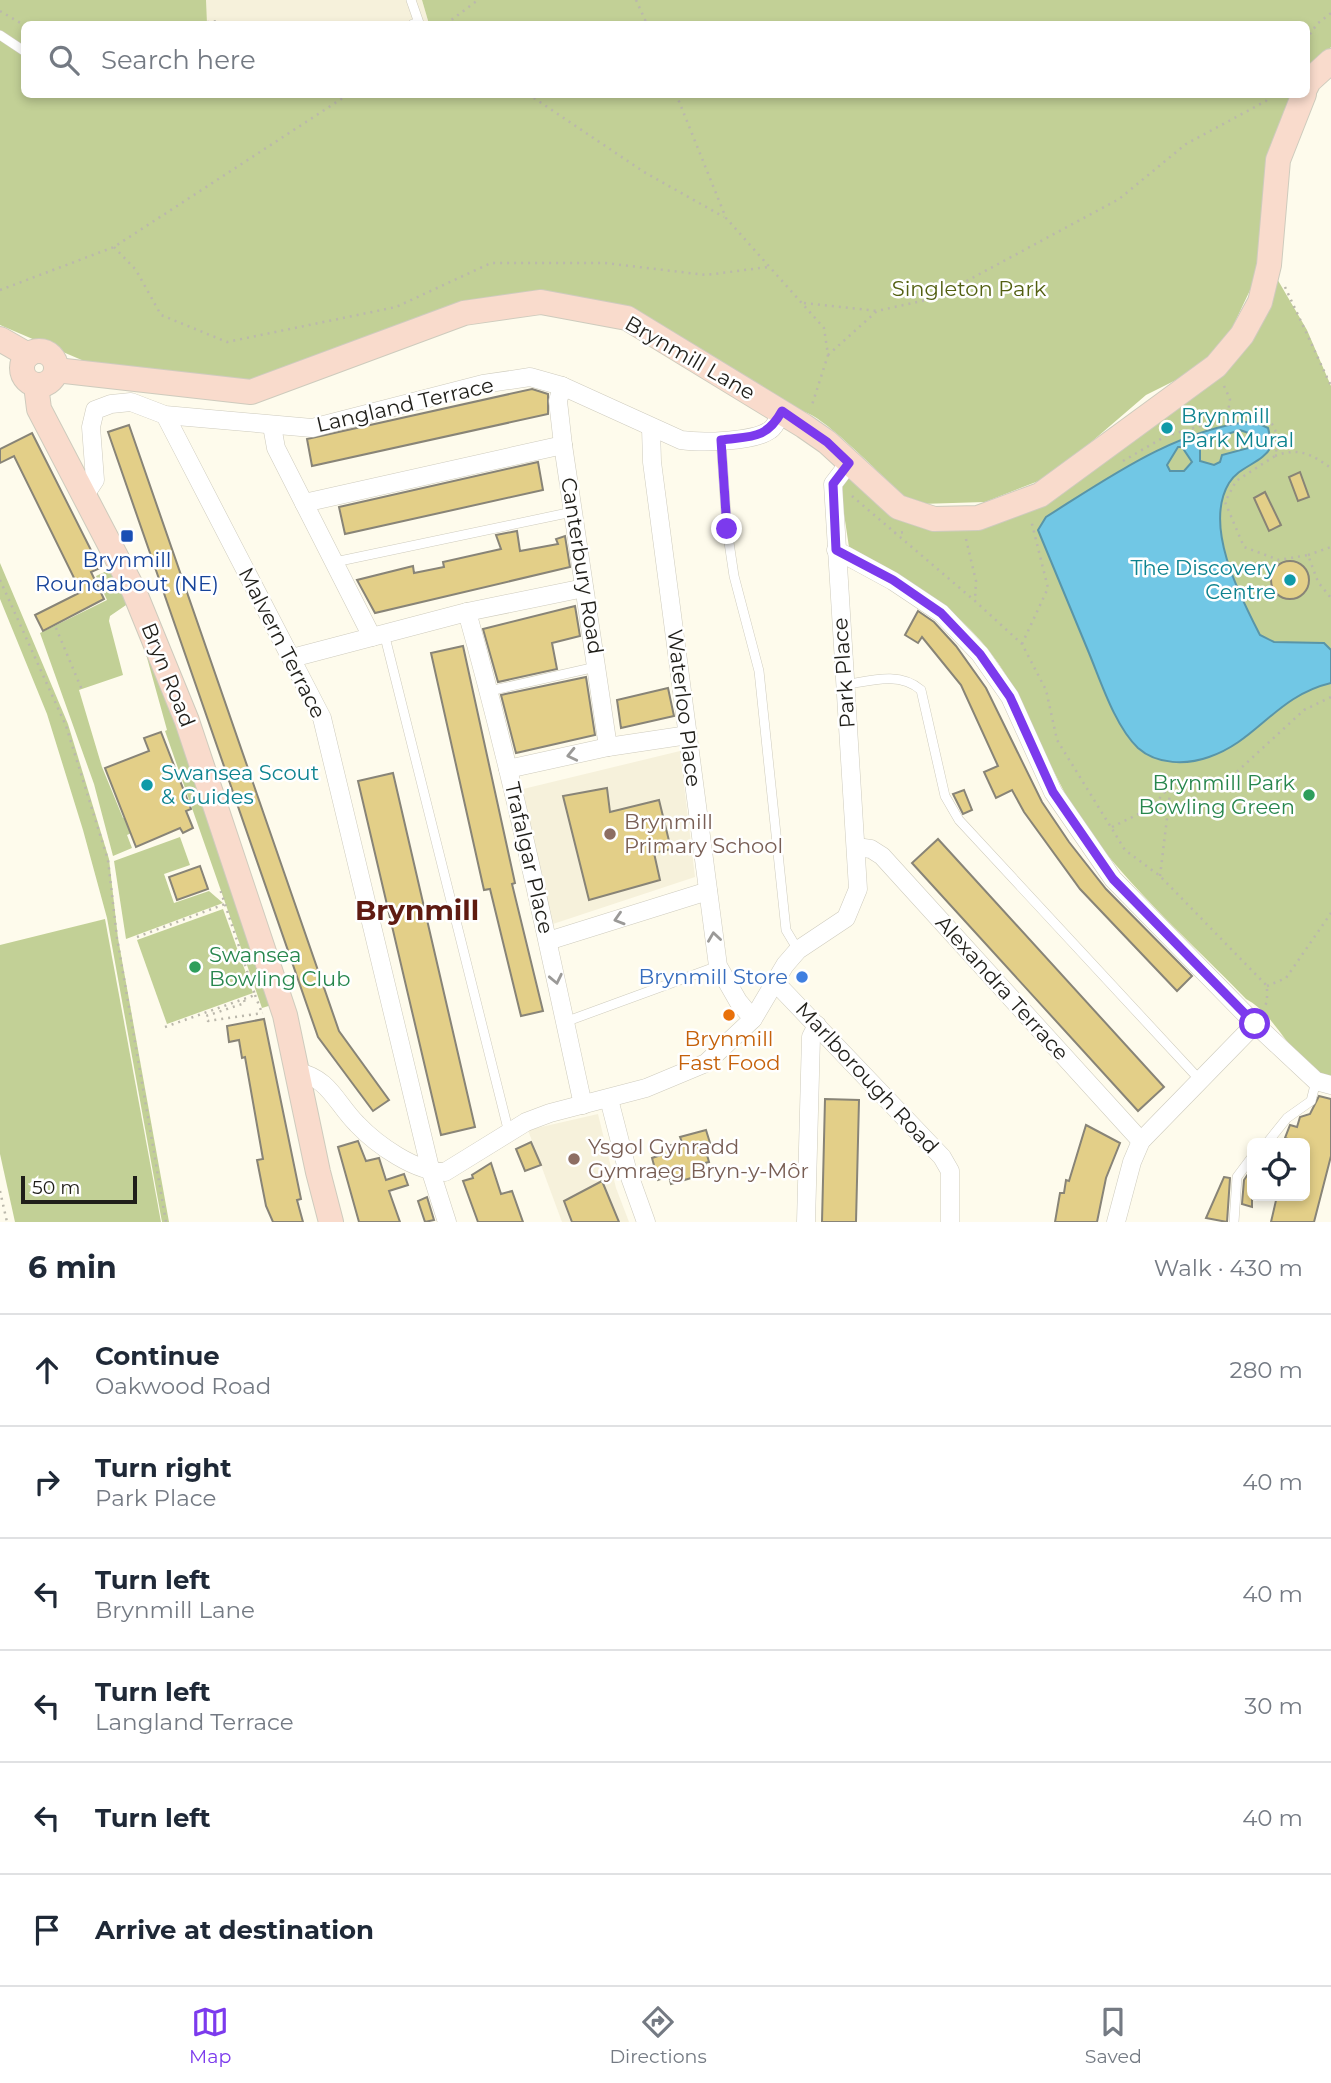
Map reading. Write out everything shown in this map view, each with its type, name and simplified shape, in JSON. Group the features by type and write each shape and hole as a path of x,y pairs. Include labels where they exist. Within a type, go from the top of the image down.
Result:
{"street":[{"path":"1310,80 1331,61"},
{"name":"Brynmill Lane","path":"0,339 28,355 43,351 55,362 46,377 251,393 464,313 541,302 627,318 804,426 898,507 934,519 978,518 1040,495 1216,366 1242,335 1260,302 1269,265 1278,160 1302,98"},
{"name":"Bryn Road","path":"46,377 39,409 134,591 187,721 273,1012 298,1072 317,1172 331,1222"},
{"name":"Langland Terrace","path":"85,495 95,480 92,427 95,410 111,404 131,402 165,415 312,428 483,384 530,377 562,386 681,440 701,443 762,434 772,429 782,411"},
{"name":"Canterbury Road","path":"562,386 558,401 563,445 608,747"},
{"name":"Malvern Terrace","path":"165,415 322,718 430,1172 447,1222"},
{"path":"272,426 276,448 335,562 378,635"},
{"name":"Waterloo Place","path":"651,428 652,462 719,966 738,1001 753,1019"},
{"path":"304,503 563,445"},
{"path":"833,484 849,463"},
{"name":"Park Place","path":"798,950 846,918 858,889 833,484"},
{"path":"836,550 893,580 941,613 980,654 1010,697 1053,792 1113,879 1255,1024 1324,1083"},
{"path":"292,658 467,612 584,588"},
{"name":"Trafalgar Place","path":"467,612 508,769 583,1105"},
{"path":"508,769 608,747 688,735"},
{"name":"Alexandra Terrace","path":"856,847 871,849 882,856 1141,1142"},
{"path":"548,941 708,891"},
{"path":"298,1072 317,1076 357,1125 402,1158 430,1172 445,1172 460,1166 509,1133 550,1113 609,1099 706,1063 753,1019 798,950"},
{"name":"Marlborough Road","path":"775,982 942,1157 950,1171 950,1222"},
{"path":"1116,1222 1132,1162 1141,1142 1255,1024"},
{"path":"806,1222 811,1037 817,1025"},
{"path":"609,1099 627,1169 646,1222"}],"lane":[{"path":"411,0 418,21"},
{"path":"0,35 21,49"},
{"path":"721,440 727,529 734,576 760,671 786,930 798,950"},
{"path":"335,562 572,512"},
{"path":"378,635 509,1133"},
{"path":"489,691 598,667"},
{"path":"844,685 890,678 911,681 921,690 945,796 959,820 1199,1079"},
{"path":"565,1022 719,966"},
{"path":"1271,1138 1287,1118 1311,1101 1324,1083"},
{"path":"1234,1222 1237,1177 1247,1164"}],"path":[{"path":"450,21 478,0"},
{"path":"636,0 646,21"},
{"path":"0,11 21,24"},
{"path":"1310,35 1317,24 1331,13"},
{"path":"211,21 217,20"},
{"path":"0,290 114,247 343,98"},
{"path":"534,98 644,172 726,218"},
{"path":"678,98 726,218 824,328 828,355 804,426"},
{"path":"803,303 877,311 935,298 1119,199 1186,144 1267,98"},
{"path":"114,247 136,271 161,315 227,342 396,307 491,262 605,263 706,275 768,267"},
{"path":"1269,265 1303,321 1331,386"},
{"path":"828,355 877,311"},
{"path":"1216,366 1230,399 1227,420"},
{"path":"1118,464 1166,436 1250,413 1272,424 1279,438 1275,456"},
{"path":"1331,468 1308,452 1289,451 1275,456 1236,481 1225,502 1244,547 1279,560 1308,555 1331,547"},
{"path":"833,484 975,601 1022,644 1046,690 1057,740 1125,850 1160,876 1267,986 1267,1002 1255,1024"},
{"path":"1022,644 1048,588 1030,523 1034,511"},
{"path":"964,529 976,581 975,601"},
{"path":"1308,555 1318,582 1331,598"},
{"path":"0,580 66,726 108,860 117,939 166,1222"},
{"path":"57,628 82,690"},
{"path":"1171,785 1206,786 1228,780 1304,710 1331,697"},
{"path":"1110,827 1151,808 1171,785"},
{"path":"1160,876 1171,785"},
{"path":"220,889 255,995 273,1012"},
{"path":"137,937 225,904"},
{"path":"1267,986 1286,978 1331,913"},
{"path":"165,1027 255,995"},
{"path":"243,999 245,1003 206,1016 208,1021 273,1012"},
{"path":"0,1191 7,1222"}],"shaded area":[{"path":"0,0 422,0 428,21 21,21"},
{"name":"Brynmill Primary School","path":"680,751 695,877 553,924 519,790"},
{"name":"Ysgol Gynradd Gymraeg Bryn-y-Môr","path":"598,1114 616,1188 629,1222 562,1222 528,1130"}],"green space":[{"name":"Singleton Park","path":"0,0 206,0 207,21 21,21 21,98 1297,98 1252,286 1223,347 1194,371 1146,395 1068,462 1041,480 985,502 910,502 856,450 811,414 559,296 250,380 91,364 0,325"},
{"path":"422,0 1331,0 1331,47 1310,74 1310,21 428,21"},
{"path":"1269,265 1307,330 1331,386 1331,1077 1306,1063 1268,1017 1246,999 1122,873 1076,812 1020,700 987,648 948,609 902,577 849,547 841,494 849,463 934,519 1040,495 1216,366"},
{"path":"0,563 68,724 109,859 118,938 169,1222 162,1222 107,918 47,714 0,599"},
{"path":"111,569 129,603 110,616 109,621 123,675 79,690 102,767 123,818 162,804 167,817 127,835 132,848 113,856 94,784 40,633 107,600 96,576"},
{"path":"138,625 142,628 275,1004 262,1008 165,731 167,730"},
{"path":"180,837 190,865 164,874 174,903 209,891 223,903 126,939 114,861"},
{"name":"Swansea Bowling Club","path":"223,909 253,993 167,1024 137,940"},
{"path":"105,919 161,1222 15,1222 0,1154 0,945"}],"water":[{"path":"1253,421 1268,428 1272,445 1263,456 1234,477 1222,500 1222,540 1243,601 1260,635 1274,642 1324,643 1331,650 1331,683 1295,698 1226,750 1191,761 1172,762 1146,754 1122,728 1038,530 1046,517 1119,471 1170,445 1224,426","holes":["1240,430 1257,436 1259,440 1256,446 1222,455 1220,462 1214,465 1200,461 1200,449 1205,441","1178,447 1182,447 1192,462 1184,471 1170,471 1167,465"]}],"building":[{"path":"532,389 548,394 548,414 312,466 307,439"},
{"path":"129,425 339,1031 389,1100 373,1111 318,1037 108,432"},
{"path":"32,433 100,568 91,572 104,599 43,631 35,615 81,592 14,456 0,463 0,449"},
{"path":"538,462 543,490 345,534 339,507"},
{"path":"1300,472 1309,497 1298,501 1289,477"},
{"path":"1265,492 1281,525 1269,531 1254,498"},
{"path":"517,531 520,551 558,544 556,539 565,536 570,567 375,613 357,580 413,566 414,573 444,567 443,562 501,549 496,535"},
{"name":"The Discovery Centre","path":"1290,561 1304,566 1309,580 1304,594 1290,599 1276,594 1271,580 1276,566"},
{"path":"575,606 580,636 552,643 557,669 498,682 483,629"},
{"path":"918,611 934,622 956,646 986,688 1042,802 1069,842 1106,889 1192,976 1177,991 1080,889 1024,812 1012,790 996,798 984,772 998,766 961,685 922,637 918,643 905,635"},
{"path":"463,646 515,883 512,884 543,1011 521,1016 490,889 484,890 431,653"},
{"path":"586,677 595,735 516,753 501,695"},
{"path":"668,688 674,716 621,728 617,700"},
{"name":"Swansea Scout & Guides","path":"161,732 191,809 186,811 193,828 183,833 180,828 136,847 105,768 149,751 144,738"},
{"path":"393,773 475,1127 441,1135 358,781"},
{"path":"607,788 610,812 659,800 671,849 654,853 660,880 589,900 563,796"},
{"path":"964,790 972,810 963,814 953,794"},
{"path":"938,839 1164,1087 1138,1111 912,863"},
{"name":"Swansea Bowling Club","path":"200,866 208,889 177,900 169,877"},
{"path":"264,1019 301,1199 297,1200 303,1222 273,1222 266,1206 257,1160 263,1159 245,1057 242,1058 239,1040 229,1042 227,1026"},
{"path":"1319,1096 1331,1099 1331,1156 1314,1222 1271,1222 1276,1201 1310,1201 1310,1138 1285,1138 1290,1125 1297,1127 1300,1117 1310,1114"},
{"path":"825,1099 859,1100 856,1222 822,1222"},
{"path":"1086,1125 1120,1143 1106,1178 1097,1222 1055,1222 1060,1193 1064,1193 1066,1180 1069,1181"},
{"path":"706,1130 710,1143 704,1144 709,1162 705,1163 708,1173 671,1184 669,1176 658,1180 652,1158 664,1154 662,1148 682,1142 680,1137"},
{"path":"358,1141 366,1161 379,1158 386,1180 404,1174 408,1185 389,1191 400,1222 359,1222 338,1147"},
{"path":"531,1142 541,1165 525,1171 516,1149"},
{"path":"491,1163 501,1194 512,1191 523,1222 478,1222 463,1181 473,1178 472,1175"},
{"path":"1247,1176 1247,1201 1252,1201 1252,1207 1242,1204 1244,1180"},
{"path":"1224,1177 1230,1178 1227,1222 1206,1218"},
{"path":"602,1181 619,1222 572,1222 564,1201"},
{"path":"427,1197 434,1220 425,1222 418,1201"}],"place":[{"name":"Brynmill Park Mural","path":"1167,428"},
{"name":"Brynmill Roundabout (NE)","path":"127,536"},
{"name":"The Discovery Centre","path":"1290,580"},
{"name":"Swansea Scout & Guides","path":"147,785"},
{"name":"Brynmill Park Bowling Green","path":"1309,795"},
{"name":"Brynmill Primary School","path":"610,834"},
{"name":"Swansea Bowling Club","path":"195,967"},
{"name":"Brynmill Store","path":"802,977"},
{"name":"Brynmill Fast Food","path":"729,1015"},
{"name":"Ysgol Gynradd Gymraeg Bryn-y-Môr","path":"574,1159"}],"district":[{"name":"Brynmill","path":"417,910"}],"route":[{"path":"727,529 721,440 762,434 772,429 782,411 827,442 849,463 833,484 836,550 893,580 941,613 980,654 1010,697 1053,792 1113,879 1255,1024"}]}
